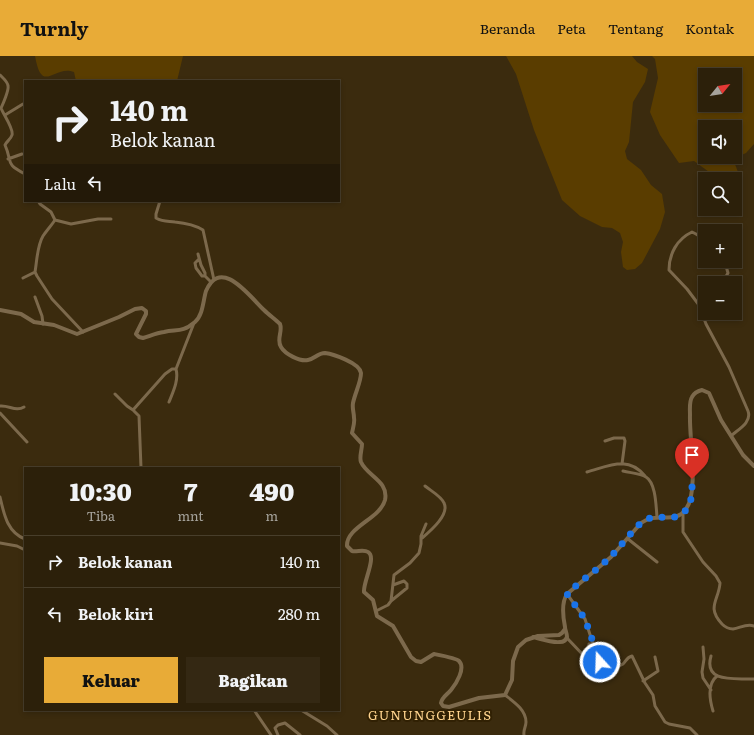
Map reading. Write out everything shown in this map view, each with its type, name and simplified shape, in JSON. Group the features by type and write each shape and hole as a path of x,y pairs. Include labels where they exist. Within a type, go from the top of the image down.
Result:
{"main road":[{"path":"0,310 21,314 34,322 54,325 76,333 83,332 140,308 143,309 146,314 137,335 139,337 146,337 166,331 180,331 194,323 200,316 206,293 212,281 224,277 231,280 252,297 280,324 280,346 286,353 304,360 308,360 320,354 331,354 345,359 360,369 361,373 352,409 355,420 352,433 362,444 360,458 362,464 383,486 385,498 380,510 350,534 346,544 352,551 367,551 371,555 372,558 364,592 373,600 378,618 393,626 414,660 421,662 434,654 459,661 462,668 453,688 441,702 444,706 449,707 479,698 505,695 512,680 515,653 522,642 532,637 559,635 565,629"},
{"path":"532,637 558,642 564,641 567,638 563,607 567,594 607,561 646,520 657,517 672,518 683,513 692,499 690,408 691,400 695,393 702,390 709,393 721,420 732,435 743,455 754,466"}],"street":[{"path":"0,76 8,84 3,103 0,108 12,133 12,136 5,145 9,155 8,159 12,166 24,173"},
{"path":"5,116 23,104"},
{"path":"8,159 22,154"},
{"path":"39,202 51,212 55,220 71,224 98,219 112,219"},
{"path":"160,202 156,218 163,222 175,222 194,226 203,230 212,281"},
{"path":"55,220 41,240 35,272 39,281 52,299 83,332"},
{"path":"698,235 692,232 686,235 676,246 669,268 671,273 687,289 698,304"},
{"path":"198,254 205,276"},
{"path":"199,258 194,263 196,268 202,276 205,276 212,281"},
{"path":"196,268 203,269"},
{"path":"23,278 35,272"},
{"path":"35,298 42,316 43,324"},
{"path":"705,320 732,374 749,415 747,422 732,435"},
{"path":"169,402 175,389 176,369 194,323"},
{"path":"133,410 165,374 172,369 176,369"},
{"path":"115,394 139,416 141,467"},
{"path":"0,406 18,409 24,407"},
{"path":"0,413 27,442"},
{"path":"605,441 614,438 624,438 625,441 622,464"},
{"path":"587,472 611,465 622,464 632,466 637,469 650,483 656,502 657,517"},
{"path":"623,471 645,476"},
{"path":"421,539 439,521 445,508 444,503 440,498 425,486"},
{"path":"0,497 9,526 15,534 24,538"},
{"path":"683,513 683,532 703,562 718,579 720,586 714,601 714,610 717,618 725,627 730,629 750,625 754,626"},
{"path":"391,601 394,577 396,573 410,563 419,553 421,548 421,536 426,524"},
{"path":"628,539 657,562"},
{"path":"0,543 17,546 24,550"},
{"path":"376,611 386,606 407,588 407,584 404,581 393,585"},
{"path":"567,594 585,619 600,662 605,667 609,668 620,666 632,656 644,681 653,695 655,706 665,722 690,728 697,735"},
{"path":"567,638 586,657 588,655 589,644 594,644"},
{"path":"703,647 704,659 702,672 710,690"},
{"path":"711,656 709,663 710,667 712,672 717,676 723,678 754,679"},
{"path":"644,681 658,671 656,657"},
{"path":"714,712 710,700 710,690 714,678 717,676"},
{"path":"505,695 516,703 523,712 526,721 524,733 520,735"},
{"path":"255,711 271,735"},
{"path":"303,711 327,726 337,735"},
{"path":"278,735 275,728 278,725 285,723 300,735"}],"shaded area":[{"path":"35,56 183,56 177,80 76,80 74,72 60,72 45,77 41,74"},
{"path":"506,56 632,56 637,62 648,69 645,82 633,102 629,142 625,151 627,159 641,170 651,185 662,194 665,212 660,229 642,263 635,269 627,270 623,267 621,252 623,242 620,233 612,228 602,227 580,216 562,200 534,130 516,74"},
{"path":"652,56 754,56 754,144 746,153 742,155 742,120 698,120 698,164 694,161 679,163 660,135 650,112 658,78 655,59"},
{"path":"698,164 735,164 738,172 709,172"}],"district":[{"name":"GUNUNGGEULIS","path":"430,715"}],"route":[{"path":"600,662 585,619 567,594 611,557 646,520 657,517 672,518 683,513 692,499 692,479"}]}
